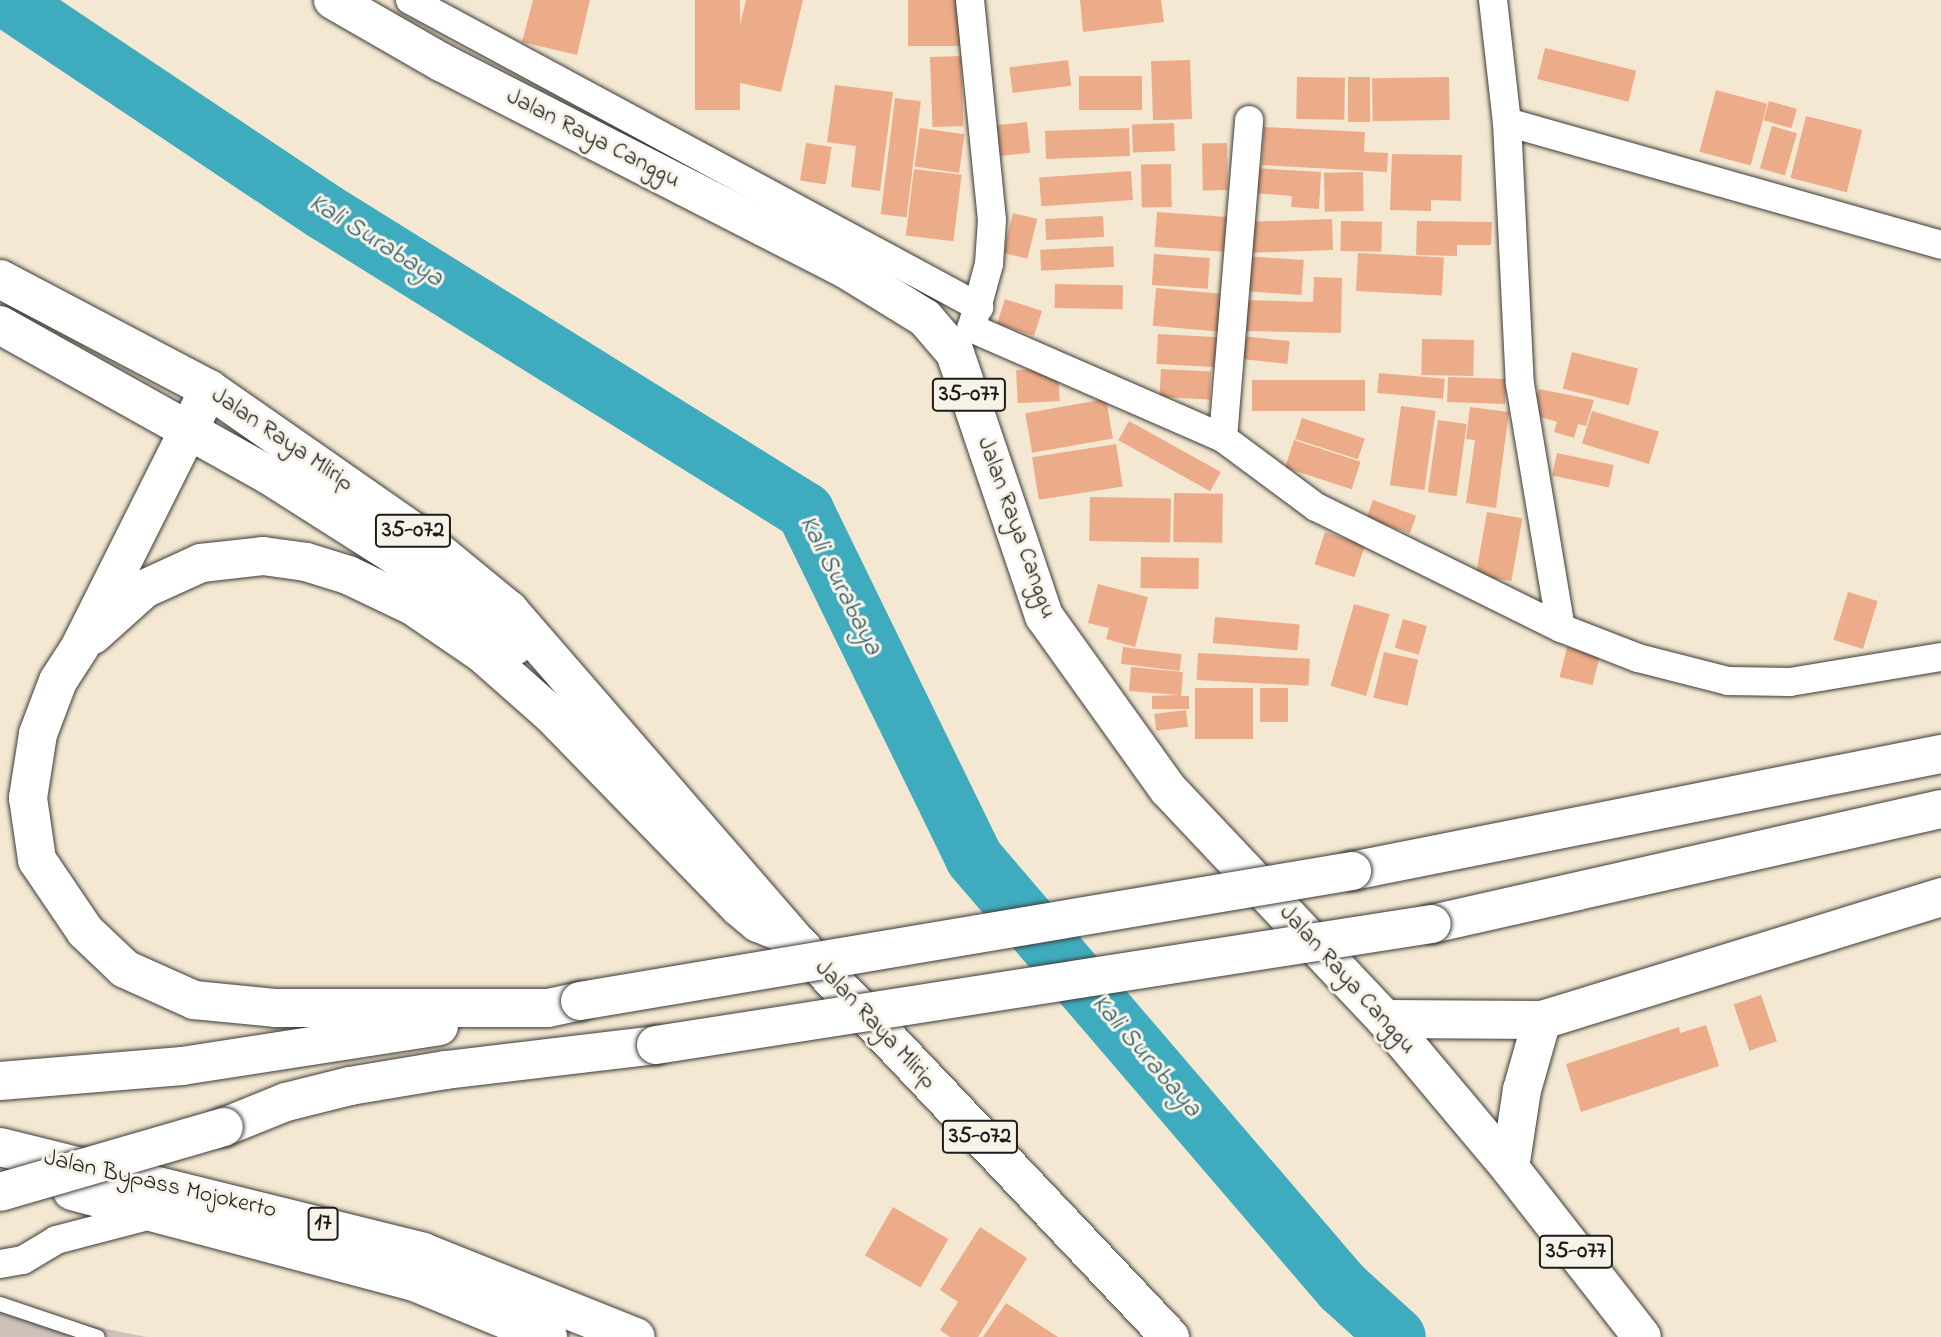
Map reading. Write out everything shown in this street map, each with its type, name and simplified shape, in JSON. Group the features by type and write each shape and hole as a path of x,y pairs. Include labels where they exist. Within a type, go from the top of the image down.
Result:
{"main road":[{"name":"Jalan Raya Canggu","path":"333,0 442,62 844,268 925,317 968,329 1044,616 1168,789 1385,1019 1510,1168 1642,1337"},
{"name":"Jalan Raya Mlirip","path":"0,279 209,389 425,540 509,610 593,702 791,936 1170,1337"},
{"name":"Jalan Raya Mlirip","path":"0,325 188,428 401,559 593,702"},
{"path":"209,389 80,646 58,681 38,734 28,798 37,860 85,931 125,969 194,1000 275,1008 564,1004"},
{"path":"80,646 144,589 201,563 263,556 306,562 348,575 413,606 483,654 552,715 740,908 758,923 791,936"},
{"path":"0,1081 182,1066 564,1004 1352,871 1941,754"},
{"path":"0,1192 223,1127 286,1101 350,1086 446,1070 656,1045 1432,925 1941,809"},
{"path":"1385,1019 1542,1020 1941,897"},
{"path":"1510,1168 1522,1090 1542,1020"},
{"name":"Jalan Bypass Mojokerto","path":"0,1147 410,1248 636,1337"},
{"name":"Jalan Bypass Mojokerto","path":"0,1174 159,1213 414,1283 548,1337"}],"street":[{"path":"410,0 968,329 1223,438 1316,507 1561,628 1638,658 1728,681 1790,682 1941,657"},
{"path":"968,329 989,264 992,220 970,0"},
{"path":"1493,0 1507,122 1520,384 1561,628"},
{"path":"1223,438 1250,120"},
{"path":"1507,122 1941,245"},
{"path":"0,1264 23,1260 56,1240 159,1213"}],"lane":[{"path":"0,1304 98,1337"}],"shaded area":[{"path":"0,1307 146,1337 0,1337"}],"building":[{"path":"533,0 590,0 577,55 522,42"},
{"path":"695,0 740,0 740,110 695,110"},
{"path":"746,0 803,0 781,92 727,80"},
{"path":"908,0 960,0 960,46 908,46"},
{"path":"1080,0 1161,0 1164,22 1083,32"},
{"path":"1545,48 1636,71 1628,102 1537,79"},
{"path":"961,56 963,126 932,127 930,57"},
{"path":"1068,60 1071,86 1013,93 1009,67"},
{"path":"1190,60 1192,119 1153,120 1151,61"},
{"path":"1079,76 1142,76 1142,110 1079,110"},
{"path":"1297,77 1345,78 1344,120 1296,119"},
{"path":"1348,77 1370,77 1370,122 1348,122"},
{"path":"1449,77 1450,120 1373,121 1372,78"},
{"path":"835,85 893,92 880,191 851,187 856,146 827,142"},
{"path":"1716,90 1767,104 1751,166 1699,152"},
{"path":"895,98 921,101 907,217 881,214"},
{"path":"1769,101 1797,109 1791,128 1763,120"},
{"path":"1806,116 1862,130 1847,192 1791,178"},
{"path":"1027,122 1030,153 996,156 993,126"},
{"path":"1174,123 1175,151 1133,152 1132,124"},
{"path":"1772,126 1797,133 1785,175 1760,168"},
{"path":"1264,127 1365,132 1364,152 1388,153 1387,172 1262,165"},
{"path":"920,128 965,134 959,173 915,167"},
{"path":"1129,128 1130,156 1046,159 1045,131"},
{"path":"806,143 832,147 826,185 800,181"},
{"path":"1202,143 1227,143 1228,190 1203,190"},
{"path":"1392,154 1462,155 1461,201 1431,200 1431,211 1390,210"},
{"path":"1171,164 1172,207 1142,208 1141,165"},
{"path":"1254,168 1321,172 1319,209 1291,207 1292,196 1252,193"},
{"path":"914,169 962,175 953,241 906,236"},
{"path":"1131,171 1133,200 1041,206 1039,177"},
{"path":"1363,172 1364,211 1325,212 1324,173"},
{"path":"1157,212 1228,217 1225,252 1155,247"},
{"path":"1013,213 1037,219 1027,259 1003,253"},
{"path":"1103,216 1104,237 1046,240 1045,219"},
{"path":"1332,219 1333,250 1251,253 1250,222"},
{"path":"1341,221 1382,222 1381,252 1340,251"},
{"path":"1417,221 1492,222 1491,245 1457,245 1457,256 1416,255"},
{"path":"1113,246 1114,267 1041,271 1040,250"},
{"path":"1358,253 1444,258 1442,295 1356,291"},
{"path":"1154,254 1210,258 1208,289 1152,285"},
{"path":"1245,256 1304,260 1301,295 1243,291"},
{"path":"1314,277 1342,278 1341,333 1245,331 1246,300 1313,302"},
{"path":"1055,284 1123,285 1123,309 1055,308"},
{"path":"1156,288 1230,294 1226,332 1153,326"},
{"path":"1005,299 1042,311 1034,336 997,324"},
{"path":"1158,334 1224,337 1222,367 1156,364"},
{"path":"1242,336 1290,341 1287,364 1240,359"},
{"path":"1422,339 1474,340 1473,376 1421,375"},
{"path":"1572,352 1638,368 1629,405 1563,389"},
{"path":"1058,368 1060,401 1018,403 1016,370"},
{"path":"1161,369 1211,372 1209,400 1160,397"},
{"path":"1379,373 1445,379 1443,399 1377,393"},
{"path":"1448,377 1506,379 1505,404 1447,402"},
{"path":"1252,380 1365,380 1365,411 1252,411"},
{"path":"1539,389 1594,400 1586,426 1578,424 1574,438 1554,432 1557,422 1531,414"},
{"path":"1106,399 1113,438 1032,453 1025,413"},
{"path":"1401,406 1436,411 1425,490 1390,485"},
{"path":"1470,407 1509,412 1496,508 1466,503 1475,440 1466,439"},
{"path":"1592,411 1659,431 1649,464 1582,444"},
{"path":"1302,418 1365,438 1358,459 1295,439"},
{"path":"1438,420 1467,424 1457,496 1428,492"},
{"path":"1129,421 1221,472 1210,491 1118,440"},
{"path":"1294,440 1361,462 1352,489 1285,468"},
{"path":"1116,444 1123,486 1039,500 1032,457"},
{"path":"1557,453 1614,465 1609,488 1552,475"},
{"path":"1174,493 1223,494 1222,543 1173,542"},
{"path":"1090,497 1171,498 1170,542 1089,541"},
{"path":"1373,500 1416,516 1410,534 1367,518"},
{"path":"1487,512 1522,518 1511,581 1476,575"},
{"path":"1325,532 1365,545 1354,577 1314,564"},
{"path":"1141,557 1199,558 1198,589 1140,588"},
{"path":"1098,584 1148,597 1135,647 1106,639 1109,628 1088,623"},
{"path":"1848,592 1878,601 1863,649 1833,640"},
{"path":"1354,604 1390,614 1366,696 1331,686"},
{"path":"1215,617 1300,624 1297,650 1213,643"},
{"path":"1403,619 1427,626 1419,655 1395,648"},
{"path":"1123,647 1182,654 1179,671 1121,664"},
{"path":"1567,647 1600,655 1592,685 1560,677"},
{"path":"1384,652 1418,660 1408,706 1373,698"},
{"path":"1198,653 1310,659 1308,686 1197,680"},
{"path":"1131,667 1183,672 1181,696 1189,696 1189,709 1152,709 1152,696 1179,695 1129,691"},
{"path":"1195,688 1253,688 1253,739 1195,739"},
{"path":"1260,688 1288,688 1288,722 1260,722"},
{"path":"1186,710 1188,727 1156,731 1154,714"},
{"path":"1761,995 1777,1041 1750,1051 1734,1004"},
{"path":"1706,1025 1719,1066 1581,1112 1566,1064 1679,1027 1680,1033"},
{"path":"893,1207 948,1239 920,1287 865,1255"},
{"path":"980,1227 1027,1258 978,1337 950,1337 940,1330 958,1302 940,1290"},
{"path":"1006,1303 1058,1337 983,1337"}],"waterway":[{"name":"Kali Surabaya","path":"8,0 325,212 805,511 974,858 1342,1287 1397,1337"}]}
